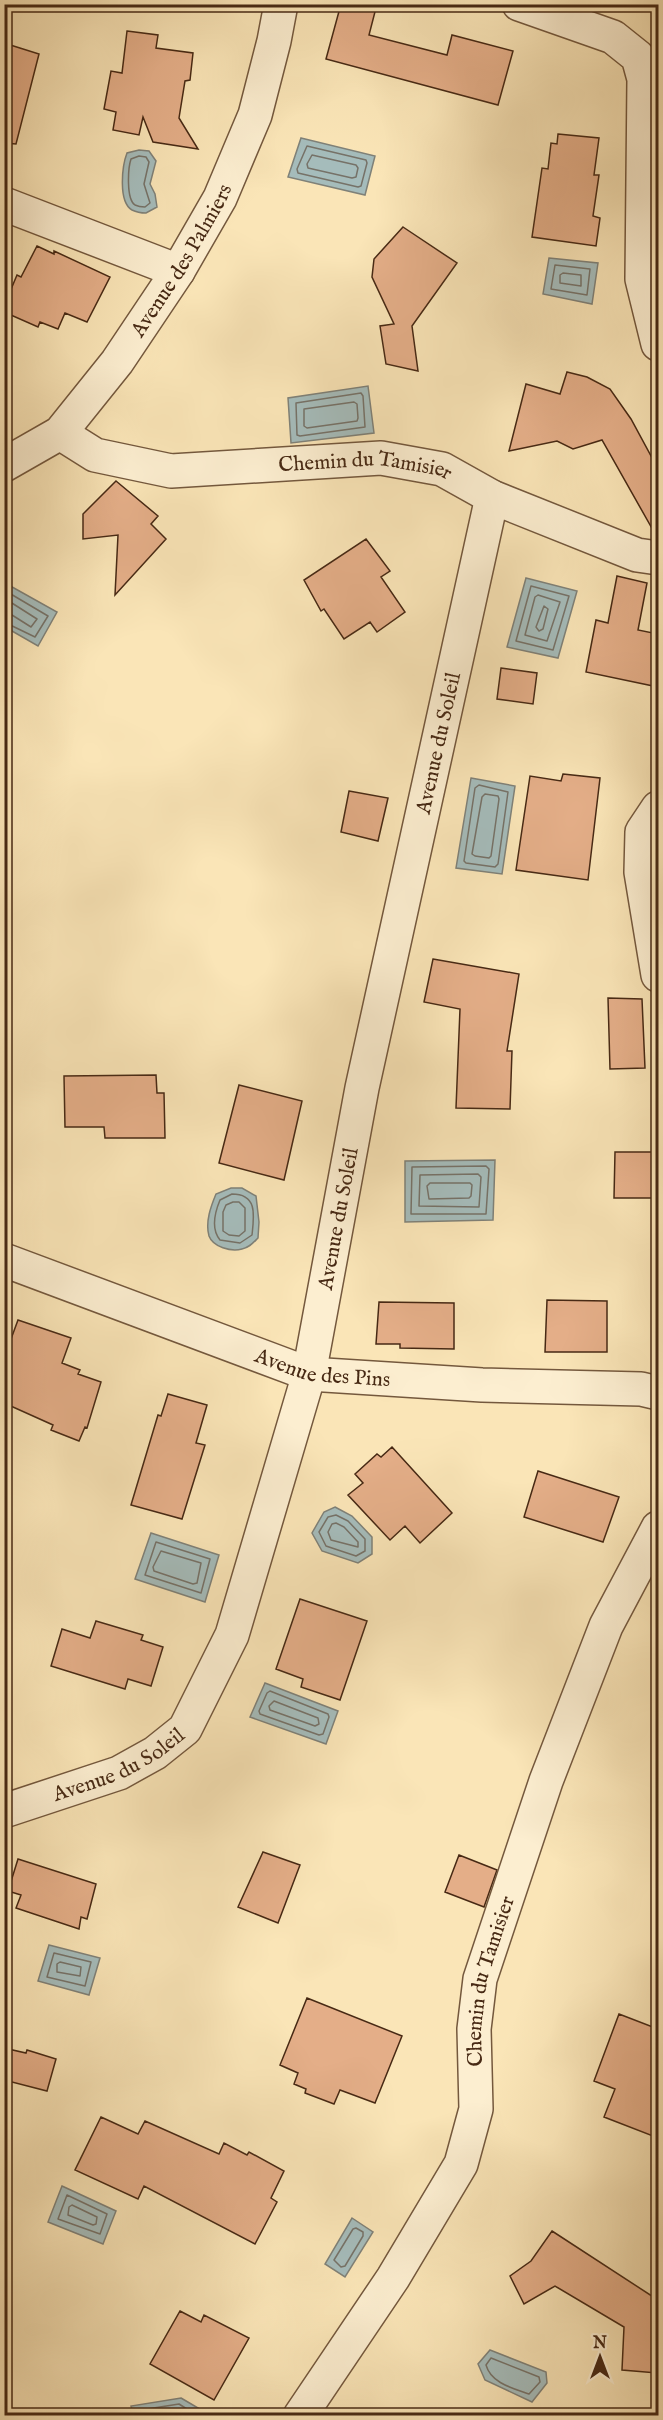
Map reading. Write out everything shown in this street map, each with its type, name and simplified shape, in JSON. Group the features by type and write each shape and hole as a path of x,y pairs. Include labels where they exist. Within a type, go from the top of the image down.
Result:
{"street":[{"name":"Avenue des Palmiers","path":"4,465 60,433 117,362 178,271 220,198 255,115 281,4"},
{"path":"519,4 613,37 638,57 644,79 642,279 658,344"},
{"path":"4,204 178,271"},
{"name":"Chemin du Tamisier","path":"60,433 95,454 171,471 381,458 442,469 492,497 637,555 658,558"},
{"name":"Avenue du Soleil","path":"4,1811 119,1773 155,1753 185,1729 232,1635 309,1374 362,1088 492,497"},
{"path":"658,808 642,832 640,872 658,975"},
{"name":"Avenue des Pins","path":"4,1260 309,1374 482,1385 640,1389 658,1393"},
{"name":"Chemin du Tamisier","path":"300,2415 393,2278 461,2164 476,2109 474,2029 480,1978 546,1781 606,1626 658,1528"}],"water":[{"path":"301,138 375,156 365,195 288,177"},
{"path":"139,150 149,151 156,161 150,184 155,194 157,207 146,213 132,210 123,192 127,153"},
{"path":"549,258 598,263 592,304 543,294"},
{"path":"368,386 374,433 291,443 288,398"},
{"path":"526,578 577,591 558,658 507,647"},
{"path":"5,583 57,612 38,646 5,627"},
{"path":"471,778 515,786 502,874 456,868"},
{"path":"495,1160 493,1220 405,1222 405,1161"},
{"path":"231,1188 242,1188 256,1196 259,1222 258,1238 249,1246 238,1250 218,1246 211,1240 208,1231 209,1214 216,1194"},
{"path":"335,1507 352,1516 372,1537 372,1554 358,1563 322,1551 312,1533 324,1512"},
{"path":"151,1533 219,1555 205,1602 135,1579"},
{"path":"265,1683 338,1711 326,1744 250,1717"},
{"path":"49,1945 100,1958 89,1995 38,1981"},
{"path":"62,2186 116,2211 103,2244 48,2222"},
{"path":"352,2218 373,2232 345,2277 325,2264"},
{"path":"490,2350 546,2372 547,2383 532,2402 485,2380 478,2364"},
{"path":"181,2398 210,2415 133,2415 131,2406"}],"building":[{"path":"341,4 377,4 369,35 447,55 452,35 513,51 498,105 326,59"},
{"path":"127,31 158,35 156,48 193,53 190,80 185,81 179,118 198,149 153,142 143,117 139,135 113,130 116,112 104,109 111,71 122,73"},
{"path":"4,43 39,54 16,144 4,143"},
{"path":"558,134 599,138 594,175 599,175 593,216 600,218 596,246 532,237 542,168 548,169 551,143 557,144"},
{"path":"403,227 457,263 412,326 418,371 386,364 380,326 394,324 372,277 374,259"},
{"path":"37,246 54,254 54,251 110,277 87,322 65,313 58,329 40,322 38,327 4,312 4,306 17,275 21,277"},
{"path":"567,372 587,377 610,389 631,419 658,469 658,539 602,440 573,449 557,441 509,451 526,384 560,394"},
{"path":"116,481 158,516 151,524 166,539 115,595 118,535 83,539 83,514"},
{"path":"366,539 390,571 381,577 405,612 377,632 370,622 344,639 324,609 321,611 304,580"},
{"path":"617,576 647,583 638,630 658,634 658,687 586,672 596,620 608,623"},
{"path":"501,668 537,673 533,704 497,699"},
{"path":"563,774 600,778 588,880 516,870 530,776 561,781"},
{"path":"349,791 388,798 378,841 341,832"},
{"path":"433,959 519,974 507,1051 512,1051 510,1109 456,1108 460,1009 424,1002"},
{"path":"608,998 642,999 645,1068 610,1069"},
{"path":"156,1075 157,1093 164,1093 165,1138 105,1138 104,1127 65,1127 64,1076"},
{"path":"239,1085 302,1101 284,1180 219,1163"},
{"path":"615,1152 653,1152 653,1198 614,1198"},
{"path":"547,1300 607,1301 607,1352 545,1352"},
{"path":"379,1302 454,1303 454,1349 400,1348 400,1344 376,1344"},
{"path":"18,1320 71,1338 62,1363 80,1370 78,1374 101,1382 87,1428 85,1427 79,1441 51,1430 53,1425 4,1403 4,1358"},
{"path":"168,1394 207,1405 196,1443 205,1445 182,1519 131,1505 158,1415 161,1416"},
{"path":"392,1447 452,1513 420,1543 405,1526 390,1540 348,1495 363,1483 355,1474 377,1454 381,1457"},
{"path":"538,1471 619,1497 603,1542 524,1517"},
{"path":"300,1599 367,1621 340,1700 301,1687 303,1679 276,1669"},
{"path":"96,1621 143,1635 141,1640 163,1647 151,1686 128,1679 125,1689 51,1666 62,1629 90,1638"},
{"path":"263,1852 300,1865 278,1923 238,1907"},
{"path":"459,1855 497,1870 484,1907 445,1892"},
{"path":"18,1859 96,1884 87,1919 81,1917 79,1929 16,1908 21,1895 8,1891"},
{"path":"307,1998 402,2036 375,2103 340,2090 334,2104 305,2093 306,2089 294,2084 298,2073 280,2065"},
{"path":"619,2014 658,2029 658,2138 604,2117 615,2089 594,2081"},
{"path":"4,2048 26,2053 27,2050 56,2059 47,2091 4,2080"},
{"path":"101,2117 138,2134 145,2121 219,2154 224,2143 247,2155 249,2152 284,2171 271,2198 277,2202 255,2244 144,2186 138,2199 75,2170"},
{"path":"552,2231 658,2300 657,2373 622,2370 624,2327 555,2286 524,2304 510,2276 531,2261"},
{"path":"180,2311 201,2322 204,2315 249,2338 214,2400 150,2364"}]}
